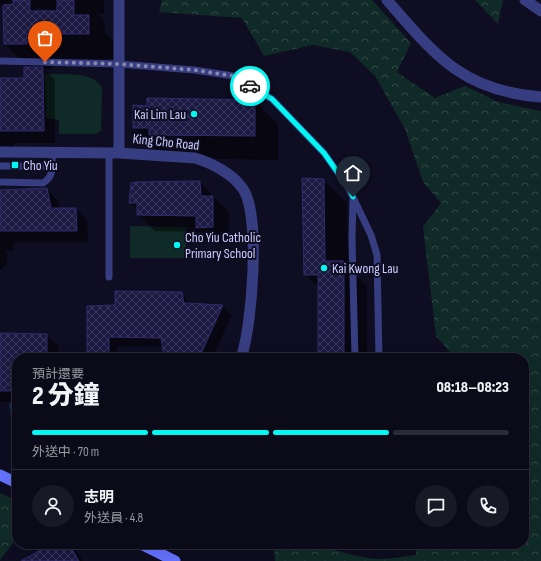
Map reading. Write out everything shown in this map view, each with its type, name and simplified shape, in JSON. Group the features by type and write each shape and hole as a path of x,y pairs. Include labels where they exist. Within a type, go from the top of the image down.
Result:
{"main road":[{"path":"0,475 12,481"},
{"path":"158,549 175,561"}],"street":[{"path":"114,153 119,64 119,0"},
{"path":"387,0 431,50 462,74 506,93 541,97"},
{"path":"525,0 541,11"},
{"name":"King Cho Road","path":"0,152 114,153 195,158 206,162 233,179 243,188 252,213 253,267 250,323 243,353"}],"lane":[{"path":"0,61 119,64 194,70 234,76 272,99 324,153 348,187 371,235 377,255 379,353"},
{"path":"0,182 43,183 49,180 52,174 52,152"},
{"path":"109,277 114,153"},
{"path":"0,166 52,166"},
{"path":"353,197 352,238 355,353"}],"green space":[{"path":"162,0 372,0 411,43 397,72 435,98 465,86 498,102 541,111 541,561 275,561 274,549 330,549 367,558 388,559 416,555 417,549 529,549 529,353 451,353 436,336 423,227 441,203 423,182 405,129 375,76 350,52 313,45 264,56 242,18 159,12"},
{"path":"475,0 503,0 498,24"},
{"path":"45,74 76,74 91,78 102,87 101,131 96,134 59,134 59,120 46,118"},
{"path":"130,226 186,227 186,258 130,258"},
{"path":"0,493 12,499 12,544 0,560"}],"water":[{"path":"9,403 12,403 11,418"}],"building":[{"path":"13,0 30,0 30,11 57,11 57,0 74,0 74,15 89,15 89,34 27,34 27,44 4,44 3,5 13,4"},
{"path":"24,67 43,67 44,131 0,131 0,78 24,78"},
{"name":"Kai Lim Lau","path":"147,98 255,100 255,136 149,135 149,128 133,128 133,105 147,106"},
{"name":"Kai Kwong Lau","path":"302,178 324,179 325,261 344,261 344,353 318,353 318,275 304,275"},
{"path":"200,181 201,196 213,196 213,227 196,228 196,216 137,215 137,203 129,203 131,183"},
{"path":"47,188 51,208 76,208 77,231 0,231 0,190"},
{"path":"115,291 182,292 184,303 223,305 201,353 164,353 161,338 109,337 109,353 87,353 87,306 115,305"},
{"path":"0,333 47,334 47,353 12,353 12,391 0,391"},
{"path":"42,549 72,549 79,561 21,561"}],"way so far":[{"path":"45,62 119,64 194,70 234,76 250,86"}],"place":[{"name":"Kai Lim Lau","path":"194,114"},
{"name":"Cho Yiu","path":"15,165"},
{"name":"Cho Yiu Catholic Primary School","path":"177,245"},
{"name":"Kai Kwong Lau","path":"324,268"}],"route":[{"path":"250,86 272,99 324,153 348,187 353,197"}]}
